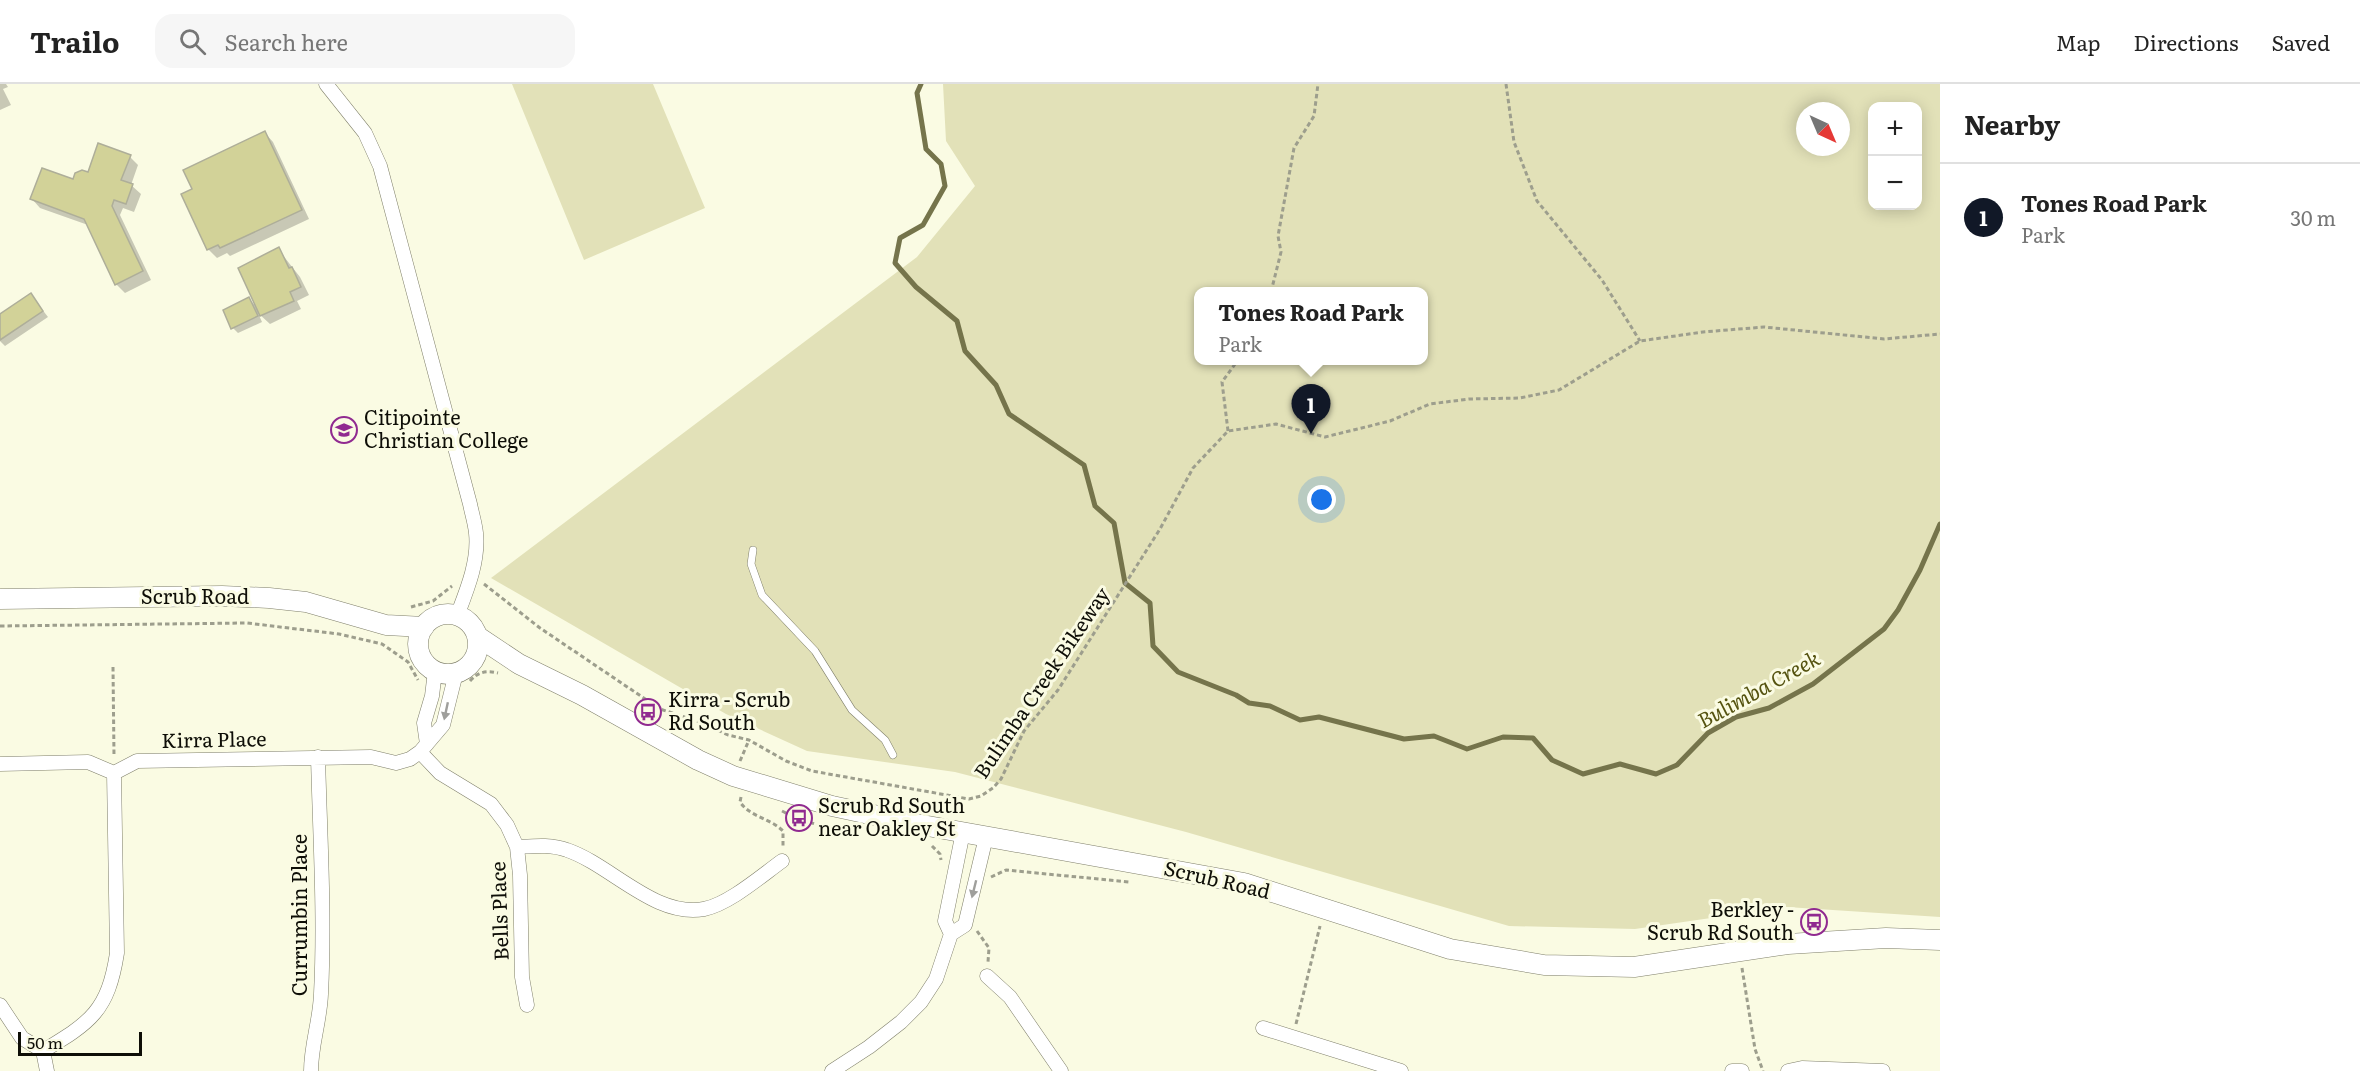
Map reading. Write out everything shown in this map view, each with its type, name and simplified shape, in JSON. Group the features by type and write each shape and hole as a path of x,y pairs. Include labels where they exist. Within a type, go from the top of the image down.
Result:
{"street":[{"path":"326,84 365,133 380,166 476,533 471,581 458,616"},
{"name":"Scrub Road","path":"0,599 222,596 306,602 391,632 418,649"},
{"path":"458,616 471,626 477,636 478,644 473,660 466,668 456,673 445,674 435,671 424,662 418,649 419,638 424,627 436,617 458,616"},
{"name":"Scrub Road","path":"391,632 424,627"},
{"name":"Scrub Road","path":"477,636 519,664 582,695 698,760 733,776 832,806 986,837 1172,868 1244,883 1450,949 1544,966 1634,967 1788,944 1886,938 1940,940"},
{"name":"Scrub Road","path":"473,660 519,664"},
{"path":"423,748 424,723 432,696 435,671"},
{"path":"423,748 443,725 456,673"},
{"name":"Kirra Place","path":"114,773 137,761 371,757 396,763 410,759 423,748"},
{"name":"Bells Place","path":"423,748 440,773 491,804 507,825 517,847 520,875 522,977 528,1005"},
{"name":"Currumbin Place","path":"311,1071 311,1052 319,1024 321,994 322,905 318,757"},
{"path":"0,764 88,762 114,773 117,953 112,982 103,1004 84,1024 43,1051"},
{"path":"951,934 945,921 963,832"},
{"path":"832,1071 877,1040 921,1002 936,979 951,934 965,926 986,837"},
{"path":"517,847 545,845 567,849 590,860 662,904 684,910 705,909 726,900 782,861"},
{"path":"987,976 1011,997 1061,1071"},
{"path":"0,1005 22,1038 43,1051 48,1071"},
{"path":"1263,1028 1381,1068 1401,1071"},
{"path":"1788,1071 1802,1068 1883,1071"},
{"path":"1732,1071 1742,1071"}],"lane":[{"path":"753,550 751,564 762,596 815,651 852,710 885,741 893,755"}],"path":[{"path":"1272,287 1281,252 1278,236 1294,148 1314,116 1318,84"},
{"path":"1506,84 1514,142 1536,201 1602,280 1640,341"},
{"path":"1234,365 1222,382 1228,431 1276,424 1325,436 1390,421 1430,404 1469,399 1530,396 1559,390 1640,341 1703,332 1764,327 1884,339 1940,334"},
{"name":"Bulimba Creek Bikeway","path":"471,581 484,584 540,628 660,709 703,723 728,735 749,740 786,761 812,771 969,799 981,796 993,788 1000,779 1024,731 1058,690 1149,548 1193,468 1228,431"},
{"path":"391,632 401,606 423,605 449,590 458,579 471,581"},
{"path":"113,667 114,773"},
{"path":"741,795 740,802 746,810 776,824 783,831 782,861"},
{"path":"1292,1038 1321,924"},
{"path":"965,926 976,929 989,948 987,976"},
{"path":"1742,968 1755,1049 1764,1071"}],"green space":[{"path":"512,84 653,84 705,208 584,260"},
{"path":"943,84 1940,84 1940,917 1787,907 1635,929 1509,926 1186,832 955,772 807,751 726,714 491,578 917,257 975,186 946,141"}],"building":[{"path":"265,131 302,210 220,248 218,245 207,250 181,194 192,189 183,170"},
{"path":"98,143 131,155 121,180 133,184 126,204 114,200 112,206 143,271 115,285 84,219 30,199 42,168 73,179 75,173 82,170 88,172"},
{"path":"279,247 301,287 290,292 294,301 260,316 238,268"},
{"path":"31,293 43,311 0,340 0,314"},
{"path":"249,297 258,316 231,329 223,310"}],"waterway":[{"name":"Bulimba Creek","path":"921,84 917,93 926,149 941,164 945,186 923,225 900,238 895,263 916,287 957,321 965,351 996,385 1009,414 1084,465 1095,506 1114,523 1125,583 1150,603 1153,646 1178,672 1236,695 1249,703 1270,706 1300,720 1319,717 1404,739 1434,736 1467,749 1503,737 1533,738 1552,760 1583,774 1620,764 1656,774 1677,765 1708,733 1736,717 1769,708 1813,684 1884,629 1898,610 1920,570 1940,524"}],"place":[{"name":"Citipointe Christian College","path":"344,430"},
{"name":"Tones Road Park","path":"1311,434"},
{"name":"Kirra - Scrub Rd South","path":"648,712"},
{"name":"Scrub Rd South near Oakley St","path":"799,818"},
{"name":"Berkley - Scrub Rd South","path":"1814,922"}]}
